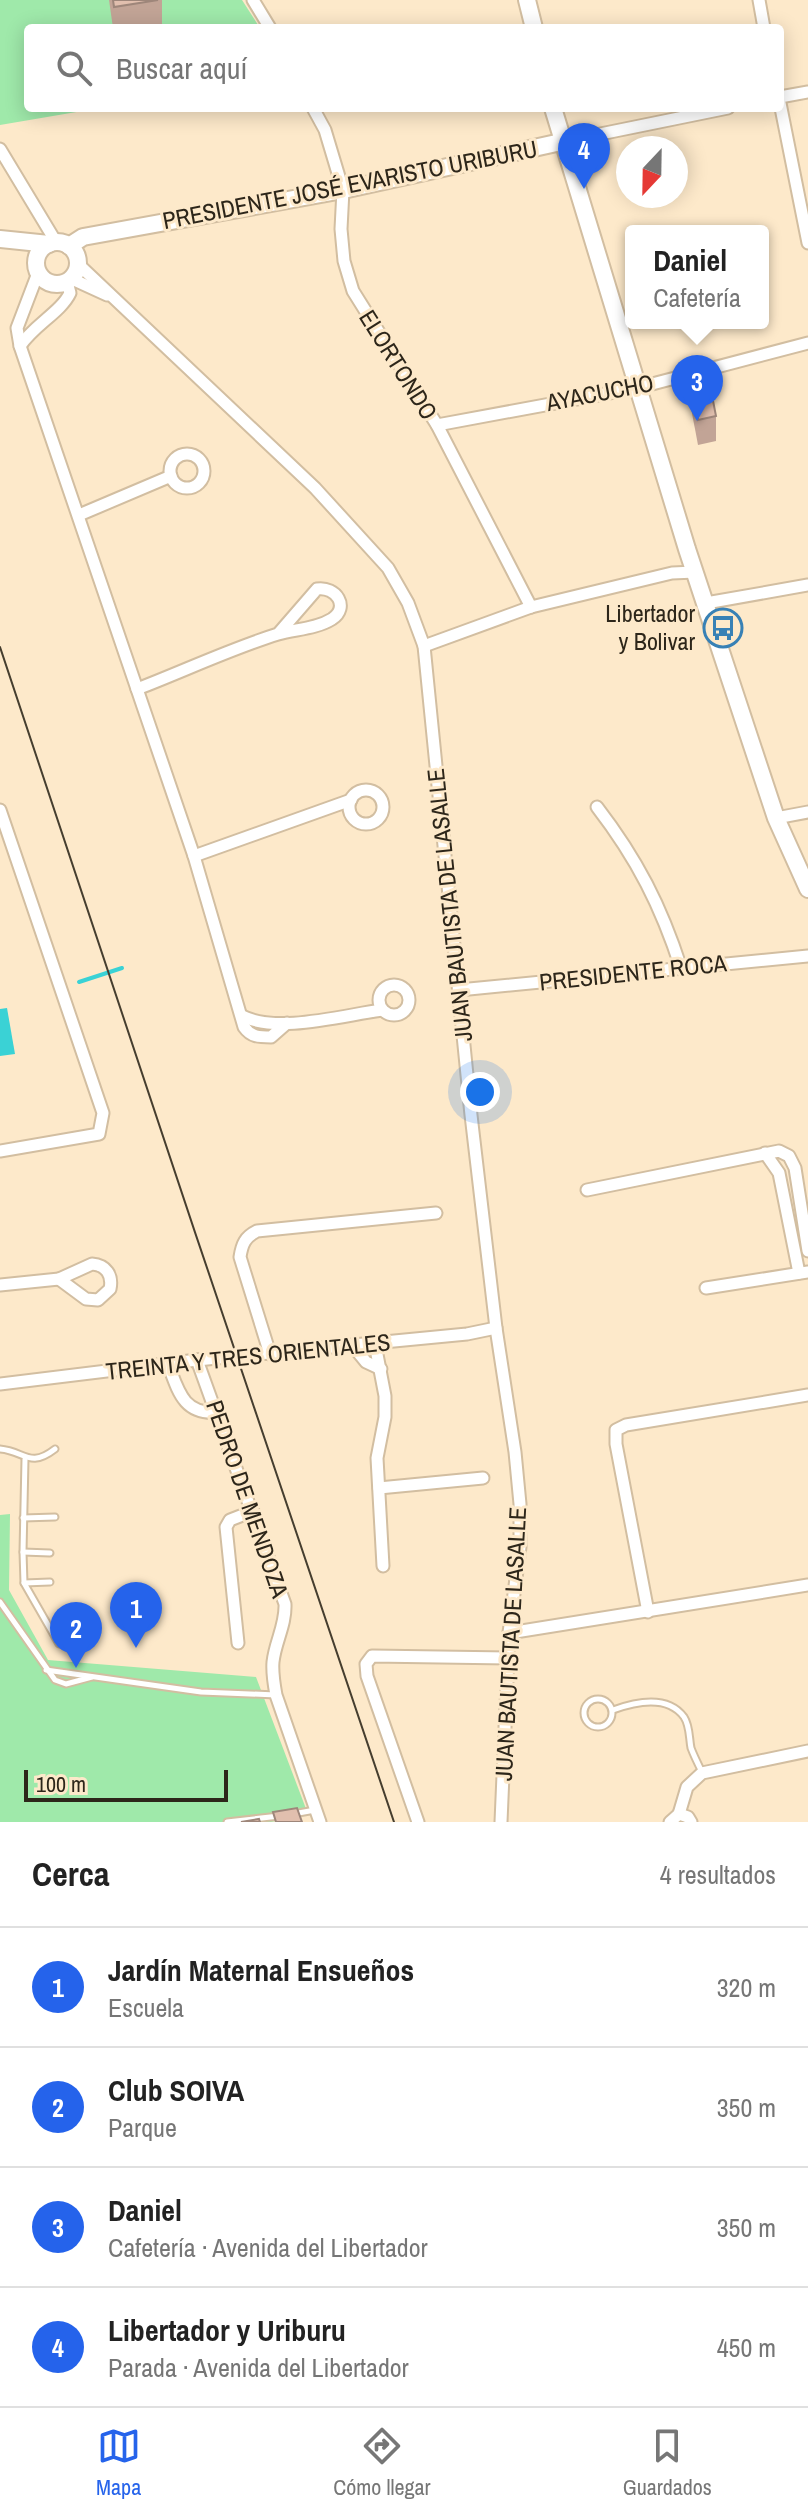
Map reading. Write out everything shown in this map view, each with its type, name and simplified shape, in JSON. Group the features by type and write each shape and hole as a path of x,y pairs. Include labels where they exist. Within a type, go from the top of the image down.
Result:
{"main road":[{"path":"527,0 533,24"},
{"path":"554,112 695,572 776,818 808,889"},
{"name":"PRESIDENTE JOSÉ EVARISTO URIBURU","path":"4,239 58,244 343,190 561,142"},
{"name":"PRESIDENTE JOSÉ EVARISTO URIBURU","path":"4,239 37,266"},
{"path":"58,244 77,257 72,275 51,283 37,266 39,253 58,244"}],"street":[{"path":"253,0 268,24"},
{"path":"759,0 763,24"},
{"path":"784,99 808,92"},
{"name":"ELORTONDO","path":"315,112 325,130 343,190 341,229 344,261 353,291 437,425 531,607"},
{"name":"PRESIDENTE JOSÉ EVARISTO URIBURU","path":"561,142 708,112"},
{"path":"782,112 808,243"},
{"path":"0,149 58,244"},
{"path":"37,266 17,328 20,346 194,856 244,1027 248,1033 258,1037 271,1037 287,1023 382,1010"},
{"path":"20,346 31,331 66,302 72,275"},
{"name":"JUAN BAUTISTA DE LASALLE","path":"72,275 115,299 315,488 388,568 408,603 424,646 496,1328 520,1504 520,1547 509,1633 501,1822"},
{"name":"AYACUCHO","path":"437,425 637,388 808,343"},
{"path":"79,515 171,476"},
{"path":"424,646 531,607 672,573 695,572"},
{"path":"706,603 808,585"},
{"path":"137,689 278,634 331,619 338,613 338,595 330,589 317,589 278,634"},
{"path":"194,856 351,800"},
{"path":"597,807 625,844 648,883 667,925 681,968"},
{"path":"0,810 103,1113 99,1134 0,1151"},
{"path":"776,818 808,812"},
{"name":"PRESIDENTE ROCA","path":"459,990 808,956"},
{"path":"587,1190 779,1151 789,1156 795,1168 808,1251"},
{"path":"706,1288 803,1272 779,1173 765,1153"},
{"path":"779,1173 808,1165"},
{"path":"786,1208 801,1206"},
{"path":"270,1354 240,1257 247,1236 257,1231 436,1213"},
{"path":"0,1285 59,1279"},
{"name":"TREINTA Y TRES ORIENTALES","path":"0,1384 197,1360 467,1334 496,1328"},
{"path":"375,1344 381,1369 385,1417 377,1458 383,1566"},
{"path":"353,1346 366,1362 381,1369"},
{"name":"PEDRO DE MENDOZA","path":"197,1360 285,1604 285,1616 273,1659 276,1695 318,1816"},
{"path":"168,1364 178,1392 191,1407 202,1413 217,1412"},
{"path":"648,1612 616,1444 616,1430 626,1425 808,1395"},
{"path":"379,1488 483,1478"},
{"path":"238,1643 226,1527 230,1520 253,1511"},
{"path":"509,1633 808,1585"},
{"path":"418,1822 367,1676 366,1664 372,1656 508,1658"},
{"path":"691,1822 688,1817 675,1818 687,1787 702,1773 808,1751"}],"lane":[{"path":"0,1449 10,1450 25,1459 41,1458 55,1449"},
{"path":"25,1459 24,1583 59,1644 67,1646 79,1642"},
{"path":"23,1518 55,1517"},
{"path":"23,1552 50,1553"},
{"path":"24,1583 50,1582"},
{"path":"1,1607 55,1680 66,1684 94,1677"},
{"path":"46,1670 201,1692 276,1695"},
{"path":"597,1698 610,1704 613,1710 609,1723 596,1727 585,1719 586,1705 597,1698"},
{"path":"613,1710 641,1701 669,1706 688,1725 691,1748 702,1773"},
{"path":"227,1822 318,1816"}],"green space":[{"path":"0,0 242,0 257,24 24,24 24,112 76,112 0,125"},
{"path":"10,1514 9,1590 48,1660 256,1677 308,1814 271,1822 0,1822 0,1515"}],"water":[{"path":"7,1008 15,1054 0,1056 0,1009"}],"building":[{"path":"113,0 158,0 114,7"},
{"path":"709,380 716,416 698,420 691,383"},
{"path":"297,1808 302,1822 276,1822 273,1812"}],"waterway":[{"path":"79,982 122,968"}],"tram line":[{"path":"0,647 394,1822"}],"place":[{"name":"Libertador y Uriburu","path":"584,189"},
{"name":"Daniel","path":"697,421"},
{"name":"Libertador y Bolivar","path":"723,628"},
{"name":"Jardín Maternal Ensueños","path":"136,1648"},
{"name":"Club SOIVA","path":"76,1668"}]}
